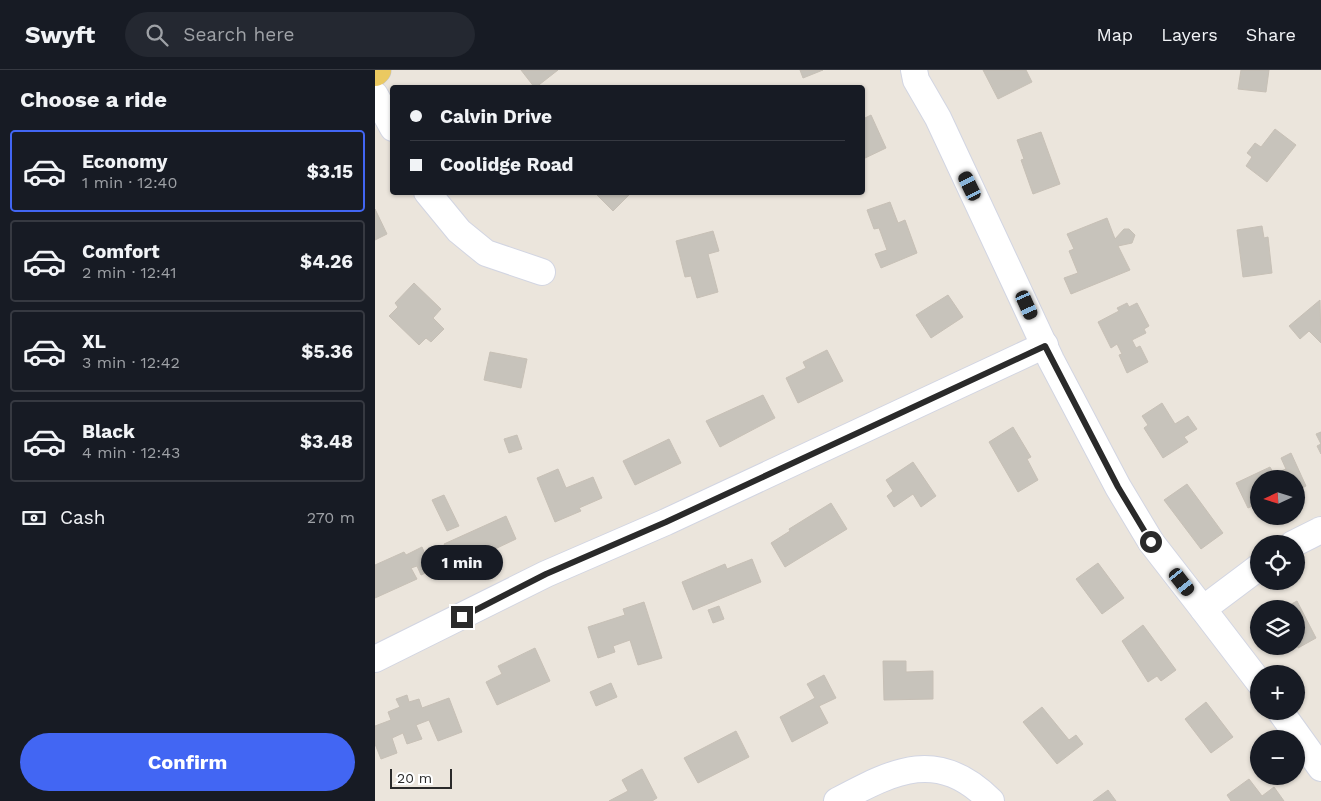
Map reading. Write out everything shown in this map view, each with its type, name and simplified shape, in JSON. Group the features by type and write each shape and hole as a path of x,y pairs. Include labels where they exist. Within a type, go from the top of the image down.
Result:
{"street":[{"path":"914,70 916,80 938,118 1045,346 1113,478 1151,542 1250,670"},
{"path":"375,95 390,122"},
{"path":"429,195 459,232 486,253 543,272"},
{"path":"375,659 546,574 666,522 1045,346"},
{"path":"1305,538 1321,530"},
{"path":"1203,609 1250,574"},
{"path":"1286,720 1321,768"},
{"path":"837,801 895,774 911,769 931,768 964,780 991,801"}],"building":[{"path":"521,70 558,70 539,85 533,85"},
{"path":"800,70 823,70 803,78"},
{"path":"983,70 1026,70 1032,82 998,99"},
{"path":"1241,70 1269,70 1266,92 1238,89"},
{"path":"871,115 886,148 865,158 865,118"},
{"path":"1275,129 1296,145 1267,182 1246,166 1252,157 1247,153 1255,143 1261,147"},
{"path":"1041,132 1060,184 1033,194 1021,160 1024,159 1017,140"},
{"path":"597,195 629,195 613,211"},
{"path":"890,202 898,223 905,220 917,253 881,268 875,254 887,250 879,228 874,229 867,210"},
{"path":"375,209 387,234 375,240"},
{"path":"1107,218 1115,239 1124,229 1129,229 1135,235 1132,243 1118,246 1130,270 1071,294 1064,278 1078,273 1069,251 1074,249 1067,234"},
{"path":"1262,226 1264,238 1268,237 1272,273 1243,277 1237,230"},
{"path":"713,231 719,251 708,254 718,292 697,298 691,276 685,277 676,241"},
{"path":"414,283 441,309 433,318 444,329 431,342 426,338 419,345 389,316 398,307 395,303"},
{"path":"948,295 963,317 931,338 916,315"},
{"path":"1320,300 1321,343 1309,331 1300,339 1289,326"},
{"path":"1127,303 1129,307 1137,303 1149,326 1144,329 1146,333 1132,340 1136,348 1140,346 1148,362 1127,373 1119,355 1122,354 1117,344 1111,348 1098,322 1119,311 1117,308"},
{"path":"827,350 843,381 798,403 786,378 806,368 803,362"},
{"path":"490,352 527,359 521,388 484,380"},
{"path":"763,395 775,418 720,447 706,421"},
{"path":"1162,403 1175,424 1188,416 1197,429 1184,437 1188,442 1163,458 1144,428 1148,425 1142,416"},
{"path":"1013,427 1031,457 1027,459 1038,480 1018,492 989,442"},
{"path":"1321,432 1321,444 1316,434"},
{"path":"517,435 522,449 509,453 504,439"},
{"path":"669,439 681,463 635,485 623,461"},
{"path":"1321,444 1321,454 1317,446"},
{"path":"1291,453 1299,470 1284,470 1286,469 1281,458"},
{"path":"913,462 936,496 921,507 913,494 894,507 887,496 893,491 886,480"},
{"path":"558,469 566,488 593,477 602,498 579,508 581,511 555,522 537,478"},
{"path":"1250,476 1250,507 1248,508 1236,483"},
{"path":"1187,484 1223,533 1201,549 1164,500"},
{"path":"444,495 459,526 447,531 432,500"},
{"path":"831,503 847,529 785,567 771,543 790,531 789,529"},
{"path":"506,516 516,539 495,549 498,554 480,562 478,558 456,568 444,544"},
{"path":"422,547 432,570 421,575 417,566 411,568 417,579 375,598 375,565 404,552 406,555"},
{"path":"752,559 761,582 693,610 682,582 725,564 727,569"},
{"path":"1098,563 1124,598 1102,614 1076,579"},
{"path":"644,602 662,658 638,665 630,640 613,646 615,652 598,658 588,627 625,615 623,609"},
{"path":"719,606 724,619 713,623 708,610"},
{"path":"1305,617 1316,638 1305,644"},
{"path":"1143,625 1176,670 1161,681 1157,676 1148,682 1122,641"},
{"path":"535,648 550,681 497,705 486,682 502,674 498,666"},
{"path":"883,661 906,661 906,672 933,671 933,699 884,700"},
{"path":"824,675 836,698 819,706 828,723 792,742 780,717 815,698 807,684"},
{"path":"611,683 617,697 596,706 590,692"},
{"path":"407,695 409,702 419,699 422,708 449,698 462,732 438,741 429,720 416,725 422,739 407,744 403,733 392,738 397,753 381,759 375,744 375,726 391,720 388,712 400,707 396,699"},
{"path":"1206,702 1233,737 1211,753 1185,719"},
{"path":"1042,707 1069,740 1076,735 1083,744 1057,764 1023,722"},
{"path":"736,731 749,757 698,783 684,758"},
{"path":"642,769 657,798 652,801 609,801 628,791 622,780"},
{"path":"1249,779 1250,785 1254,785 1262,796 1274,787 1284,801 1231,801 1227,795"},
{"path":"1108,790 1116,801 1093,801"}],"route":[{"path":"462,617 546,574 666,522 1045,346 1118,487 1151,542"}]}
